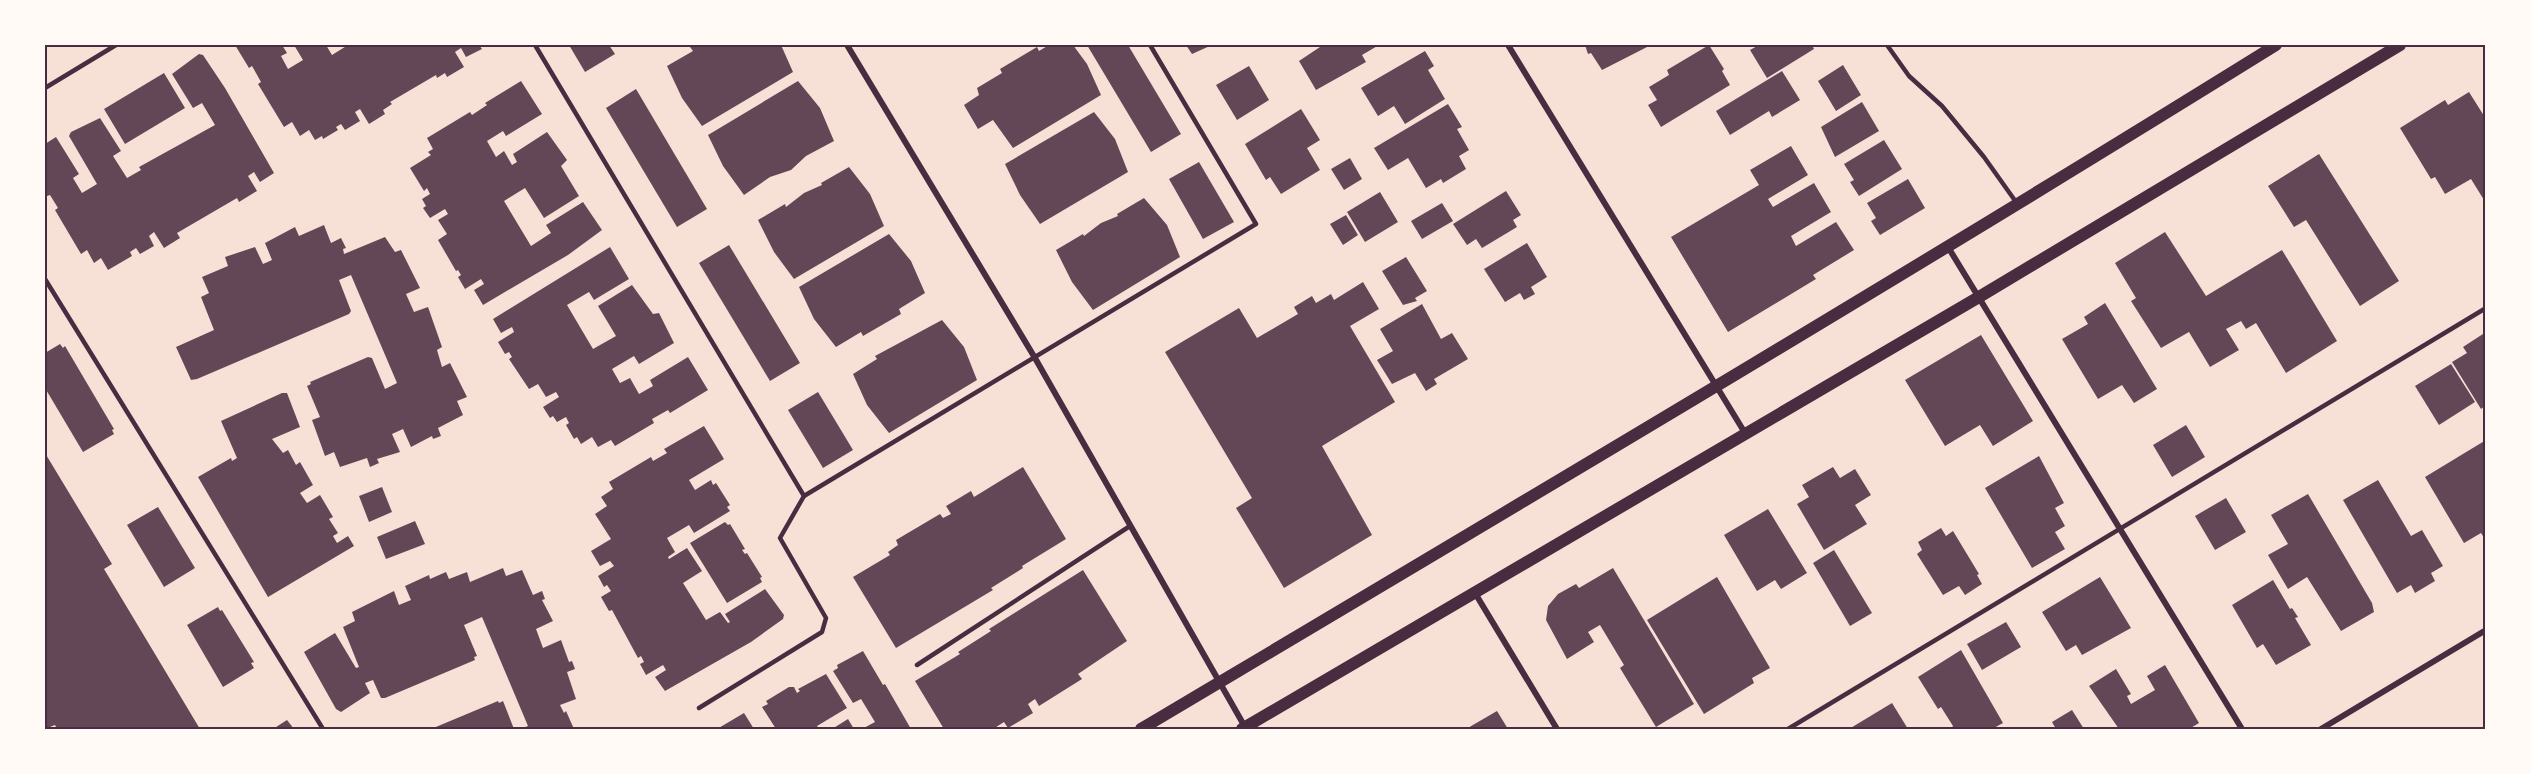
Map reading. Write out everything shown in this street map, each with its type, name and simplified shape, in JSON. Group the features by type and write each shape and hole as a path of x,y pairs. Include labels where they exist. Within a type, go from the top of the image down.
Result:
{"main road":[{"path":"1141,729 1716,387 2018,205 2276,45"},
{"path":"1243,728 1979,297 2400,45"}],"street":[{"path":"847,45 1035,358 1243,728"},
{"path":"1508,45 1745,433"},
{"path":"1948,247 2242,729"},
{"path":"1475,593 1557,729"},
{"path":"2321,729 2486,630"}],"lane":[{"path":"45,88 116,45"},
{"path":"535,45 804,496"},
{"path":"699,708 822,632 826,618 780,538 804,496 1256,224 1150,45"},
{"path":"1887,45 1909,76 1942,106 1984,157 2018,205"},
{"path":"45,279 323,729"},
{"path":"1788,729 2486,308"},
{"path":"918,665 1130,526"}],"building":[{"path":"235,45 282,45 287,53 281,56 288,69 303,60 294,45 326,45 332,55 348,45 479,45 482,49 466,57 461,48 455,52 464,67 447,77 445,73 437,78 436,75 390,102 392,104 383,110 385,114 369,124 360,109 355,112 360,121 345,130 341,124 336,127 338,130 323,139 322,136 315,140 309,130 300,136 292,122 284,127 258,84 261,82 252,66 249,68"},
{"path":"569,45 609,45 615,54 585,72"},
{"path":"694,45 781,45 793,72 702,126 682,98 667,66 693,51 690,47"},
{"path":"1049,45 1073,45 1087,64 1101,95 1013,148 993,120 978,129 964,105 979,95 977,88 1002,73 1000,69 1037,47 1039,51"},
{"path":"1087,45 1128,45 1181,134 1151,152"},
{"path":"1186,45 1212,45 1192,54"},
{"path":"1323,45 1379,45 1362,55 1366,62 1316,90 1299,61"},
{"path":"1585,45 1651,45 1602,70 1591,53 1588,54"},
{"path":"1709,45 1724,69 1722,71 1730,85 1661,127 1648,105 1657,100 1649,87 1669,75 1667,70"},
{"path":"1759,45 1812,45 1814,49 1767,78 1750,50"},
{"path":"1425,51 1434,66 1428,70 1445,99 1405,124 1394,106 1378,116 1361,88"},
{"path":"199,54 203,55 225,88 274,173 260,182 254,172 248,176 257,191 239,202 237,198 177,233 180,238 164,248 154,232 149,236 154,246 140,254 136,248 130,252 132,256 108,270 101,258 94,263 87,250 81,254 55,210 58,208 50,195 47,196 45,193 45,144 56,137 79,174 73,178 82,193 97,184 69,136 71,132 100,118 121,151 113,156 127,178 141,170 139,167 215,125 202,103 193,108 172,74"},
{"path":"1843,65 1861,95 1836,111 1818,81"},
{"path":"1249,66 1269,100 1237,120 1216,85"},
{"path":"1782,71 1800,100 1772,117 1769,111 1730,135 1716,111"},
{"path":"164,73 185,108 125,144 104,109"},
{"path":"521,81 542,114 506,136 503,131 487,141 496,157 504,151 512,165 517,162 513,154 547,132 567,160 561,166 579,196 544,218 525,188 504,201 531,246 551,233 546,225 583,202 602,230 568,255 483,305 474,290 484,284 481,279 465,289 458,277 461,275 458,270 456,271 438,240 447,234 438,220 448,214 445,209 430,218 423,208 426,206 422,199 430,194 427,188 424,191 410,168 431,155 428,152 433,149 427,138 470,112 472,115 487,105 485,103"},
{"path":"798,81 820,108 834,141 806,156 791,170 770,177 744,195 723,166 708,135"},
{"path":"636,89 707,209 677,227 606,108"},
{"path":"2469,92 2486,119 2486,199 2484,200 2471,179 2445,194 2435,177 2431,179 2400,128 2445,100 2448,105"},
{"path":"1862,102 1879,131 1835,157 1821,127"},
{"path":"1448,104 1462,127 1457,129 1469,150 1459,156 1466,169 1443,183 1441,179 1426,188 1408,158 1388,170 1374,148"},
{"path":"1301,109 1320,140 1307,148 1320,170 1281,194 1270,177 1266,180 1245,144"},
{"path":"1094,112 1115,139 1128,172 1040,224 1020,195 1005,164"},
{"path":"1884,140 1902,169 1859,196 1850,182 1854,180 1844,164"},
{"path":"1791,146 1808,175 1768,199 1773,207 1814,183 1831,212 1791,236 1796,246 1836,222 1854,250 1813,275 1816,279 1728,332 1671,237 1759,185 1750,170"},
{"path":"2319,154 2399,281 2360,306 2306,220 2294,227 2268,186"},
{"path":"1350,158 1362,179 1344,190 1331,169"},
{"path":"1199,162 1234,222 1203,239 1169,179"},
{"path":"849,167 870,194 884,226 794,279 774,252 758,220 785,204 786,207 804,193 822,185 821,183"},
{"path":"1908,179 1925,208 1880,235 1871,221 1876,218 1867,203"},
{"path":"1506,191 1521,215 1513,220 1517,227 1482,248 1476,239 1467,245 1453,224"},
{"path":"1380,192 1398,222 1365,242 1347,212"},
{"path":"1144,198 1167,225 1180,257 1093,310 1072,282 1056,250 1083,234 1084,236 1101,223 1118,216 1117,214"},
{"path":"1442,203 1453,221 1422,239 1411,221"},
{"path":"1346,215 1358,235 1343,245 1330,224"},
{"path":"324,225 331,243 341,238 346,248 343,249 344,254 385,237 395,252 401,250 420,288 406,294 414,312 428,307 442,347 437,350 442,367 450,363 467,397 457,401 463,415 438,428 441,436 433,439 432,436 411,447 403,429 392,434 400,452 377,459 379,463 370,467 367,458 340,467 334,452 325,456 312,420 320,417 307,386 311,384 310,382 368,357 372,358 385,389 397,383 351,275 339,280 351,311 349,314 197,379 191,380 176,347 214,330 201,297 209,293 202,277 228,266 225,257 255,247 263,264 272,260 265,243 295,227 299,236"},
{"path":"2165,232 2206,296 2282,250 2337,341 2286,373 2256,323 2246,329 2241,321 2226,329 2239,350 2210,367 2189,332 2161,348 2131,301 2136,298 2115,263"},
{"path":"889,234 911,261 925,293 899,309 901,314 863,336 861,332 836,347 814,319 799,287"},
{"path":"1527,243 1547,277 1531,287 1535,294 1524,300 1520,293 1505,302 1484,269"},
{"path":"729,245 800,363 770,381 699,263"},
{"path":"610,247 629,279 594,300 589,292 567,305 593,349 616,336 598,306 632,285 653,314 659,313 674,343 639,364 634,356 612,369 620,383 630,378 639,394 653,386 650,380 688,357 708,390 670,413 668,410 652,419 654,423 615,446 611,440 598,447 592,437 581,444 577,437 574,439 566,425 569,423 566,417 557,422 553,416 550,418 543,407 559,397 556,392 546,397 538,384 529,389 509,359 512,357 509,352 505,354 498,342 514,332 512,327 501,333 493,319"},
{"path":"1406,257 1427,291 1415,298 1417,301 1403,305 1382,271"},
{"path":"1363,282 1379,309 1350,326 1395,402 1322,446 1372,535 1284,588 1236,508 1252,498 1165,352 1239,308 1257,338 1298,314 1294,307 1312,296 1316,303 1331,294 1334,300"},
{"path":"2105,303 2157,389 2134,403 2122,385 2098,399 2062,339 2088,324 2084,317"},
{"path":"1422,304 1441,339 1452,333 1468,359 1434,379 1437,384 1426,391 1415,373 1392,384 1377,360 1393,351 1380,329"},
{"path":"942,320 964,347 977,380 889,433 867,405 853,374 877,359 875,356"},
{"path":"2486,332 2486,405 2481,409 2452,362 2467,353 2463,347"},
{"path":"1981,335 2033,421 1993,446 1980,425 1945,446 1905,380"},
{"path":"60,344 63,348 65,346 114,429 112,430 114,434 83,452 45,388 45,353"},
{"path":"2451,364 2475,402 2439,425 2415,386"},
{"path":"818,392 853,450 823,468 788,410"},
{"path":"282,393 287,393 300,427 272,439 283,453 288,450 296,465 300,462 313,485 300,493 307,503 320,495 333,517 329,519 338,533 333,536 337,543 348,536 354,546 268,597 198,477 231,458 232,461 237,458 221,421"},
{"path":"2186,425 2205,457 2172,477 2153,445"},
{"path":"704,426 724,459 689,480 695,490 711,480 713,485 716,483 730,505 727,507 730,511 694,533 689,525 667,538 675,552 668,557 669,559 687,548 702,571 683,583 706,620 720,612 728,623 730,622 725,614 765,589 784,615 783,619 751,642 665,691 655,677 666,670 663,665 646,675 640,664 644,662 641,656 638,658 612,610 609,611 601,597 611,591 607,585 604,587 598,576 614,566 610,561 600,566 591,551 611,539 595,514 607,506 601,497 613,489 609,482 651,457 653,461 667,453 664,449"},
{"path":"2486,440 2486,541 2481,533 2464,543 2425,477"},
{"path":"45,453 112,564 104,569 200,729 57,729 55,725 45,729"},
{"path":"2039,456 2064,503 2055,508 2065,526 2055,532 2065,549 2032,568 1985,488"},
{"path":"1023,467 1066,539 1022,566 1023,568 991,588 993,590 896,648 853,577 890,555 888,552 898,545 896,540 940,514 943,518 951,514 946,506 971,491 974,497"},
{"path":"1833,467 1840,478 1855,469 1871,495 1855,505 1867,524 1824,550 1797,504 1809,497 1802,485"},
{"path":"2378,480 2411,536 2422,530 2443,566 2431,573 2435,581 2415,593 2411,585 2397,593 2343,500"},
{"path":"382,487 392,512 369,522 359,496"},
{"path":"2308,494 2372,603 2374,612 2341,631 2307,577 2288,589 2268,555 2288,544 2271,515"},
{"path":"2226,498 2246,532 2215,550 2195,516"},
{"path":"158,507 195,568 164,587 127,525"},
{"path":"1768,509 1807,573 1781,589 1775,580 1757,591 1724,535"},
{"path":"415,521 425,544 386,559 377,537"},
{"path":"725,522 730,524 745,549 742,550 745,554 747,553 762,577 760,578 762,582 727,603 690,543"},
{"path":"1941,528 1946,536 1953,531 1979,574 1977,575 1982,584 1965,595 1959,586 1943,595 1917,554 1922,550 1918,542"},
{"path":"1834,550 1872,613 1850,626 1813,563"},
{"path":"503,568 506,576 522,570 533,595 542,591 545,599 542,600 553,621 536,629 543,648 561,640 569,662 572,661 575,669 567,672 576,699 560,705 564,713 566,711 574,729 520,729 528,726 482,617 464,625 477,656 474,657 475,660 385,698 381,698 373,680 365,683 370,693 341,712 336,709 304,652 335,633 356,668 359,667 343,627 355,621 352,612 394,591 399,605 411,600 405,586 429,575 430,579 446,572 449,579 467,572 470,582"},
{"path":"1613,568 1694,704 1656,727 1620,668 1624,665 1600,625 1588,632 1594,642 1567,659 1546,620 1548,606 1558,594 1576,584 1579,588"},
{"path":"1083,570 1127,641 1078,674 1082,679 1039,706 1035,699 1028,704 1033,713 1008,728 1004,722 993,729 944,729 915,681 960,654 958,652 991,631 989,629"},
{"path":"1717,577 1770,668 1752,678 1754,683 1704,714 1647,620"},
{"path":"2100,577 2131,628 2082,655 2076,645 2066,651 2042,612"},
{"path":"2273,580 2290,609 2292,608 2298,617 2295,618 2311,645 2276,665 2263,644 2257,648 2232,605"},
{"path":"218,607 254,662 251,663 254,668 223,687 187,625"},
{"path":"2006,622 2021,647 1982,670 1967,644"},
{"path":"1961,650 2003,723 1992,729 1951,729 1953,726 1941,707 1938,709 1918,677"},
{"path":"863,651 911,729 862,729 875,722 861,699 853,703 833,671 838,668 837,665"},
{"path":"2165,665 2199,723 2189,729 2119,729 2089,686 2116,669 2131,694 2127,696 2131,704 2155,690 2147,676"},
{"path":"826,674 847,708 817,726 819,729 776,729 762,707 768,704 766,701 789,687 794,687 797,693 800,691 798,689"},
{"path":"498,701 499,703 503,701 514,729 431,729"},
{"path":"1892,703 1908,729 1849,729"},
{"path":"2072,710 2084,729 2056,729 2052,722"},
{"path":"1497,711 1508,729 1466,729"},
{"path":"744,713 754,729 717,729"},
{"path":"848,719 854,729 832,729"},
{"path":"287,720 294,729 273,729"}]}
